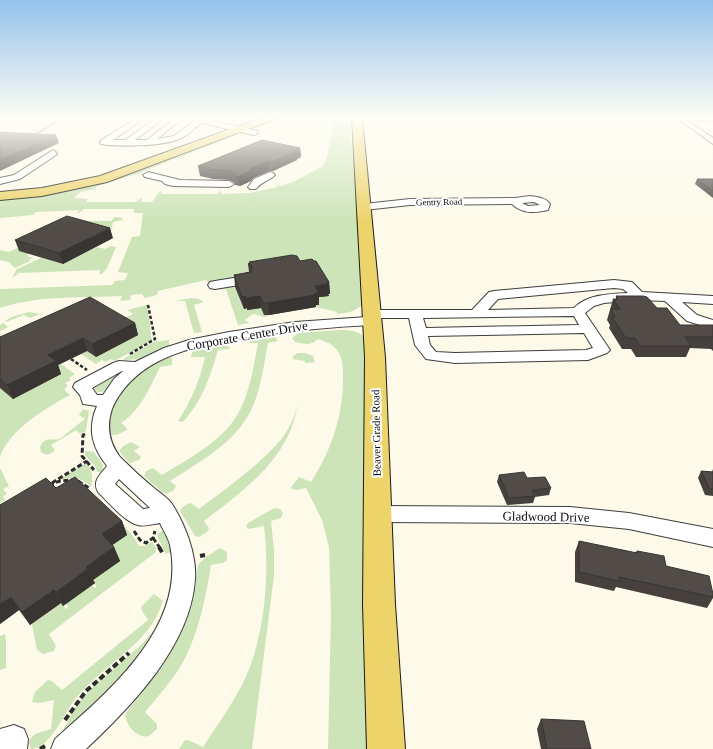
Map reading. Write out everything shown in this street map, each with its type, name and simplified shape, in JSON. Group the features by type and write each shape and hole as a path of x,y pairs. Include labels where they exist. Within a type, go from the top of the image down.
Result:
{"main road":[{"path":"0,196 42,192 103,179 172,153"},
{"name":"Beaver Grade Road","path":"360,153 375,357 379,604 386,749"}],"street":[{"path":"0,181 17,177 53,153"},
{"path":"148,175 166,180 168,182 229,184"},
{"path":"252,187 257,181 270,175"},
{"name":"Gentry Road","path":"364,207 410,202 515,201"},
{"path":"215,285 246,280"},
{"path":"476,314 494,295 614,284 627,285 638,296"},
{"path":"415,313 423,345 431,356 455,358 588,355 602,350 578,312 583,306 602,300 638,296 712,301"},
{"path":"668,297 692,318 705,324 713,325"},
{"name":"Corporate Center Drive","path":"58,745 110,709 149,664 165,639 175,616 182,593 184,560 175,529 166,512 148,517 138,517 106,487 105,482 118,466 104,448 101,434 101,416 108,401 123,380 138,367 156,356 202,341 328,322 415,313 476,314 578,312"},
{"path":"420,332 589,329"},
{"path":"108,401 89,400 88,393 81,387 119,366 138,367"},
{"name":"Gladwood Drive","path":"378,514 585,516 629,521 713,538"},
{"path":"0,743 14,739 13,749"}],"path":[{"path":"148,305 155,339"},
{"path":"45,487 87,461"},
{"path":"52,483 66,480 77,480 92,491"},
{"path":"130,527 143,542 150,541 153,538 164,558"},
{"path":"62,725 73,706 90,686 134,648"},
{"path":"40,749 58,745"}],"green space":[{"path":"186,153 191,153 176,159 179,161 174,159 135,175 138,176 133,175 95,187 96,189 80,192 74,198 88,199 86,202 136,202 141,198 141,202 152,202 160,191 162,192 161,194 217,194 220,191 221,194 249,193 278,187 276,184 281,186 293,182 323,166 328,153 352,153 358,215 362,304 357,309 347,313 337,314 337,312 316,307 315,306 319,304 251,275 209,284 206,280 158,291 157,295 145,298 142,294 131,295 130,300 120,301 122,296 60,298 29,301 0,308 0,289 112,285 115,281 125,280 128,273 118,272 132,237 140,236 143,213 134,213 134,209 84,209 79,213 77,213 79,210 36,212 33,215 0,218 0,200 27,198 80,189 123,177"},
{"path":"115,217 123,220 113,222 110,237 74,221 111,221"},
{"path":"37,239 27,254 29,255 27,256 33,258 29,260 30,261 15,268 9,262 0,260 0,250 9,252"},
{"path":"111,246 116,247 107,268 102,274 99,274 100,270 19,273 12,278 17,269 41,258 63,264 97,247 105,249"},
{"path":"237,285 235,286 240,292 234,293 240,293 244,301 238,303 244,302 247,310 261,308 269,316 264,317 255,314 251,315 245,320 249,323 238,325 226,289 215,290"},
{"path":"191,298 199,299 204,302 194,305 202,332 194,333 185,301 175,301"},
{"path":"147,305 152,341 114,361 111,359 105,362 102,360 96,364 81,354 87,351 97,357 116,322 133,314 127,310"},
{"path":"29,312 40,314 30,318 24,315 3,323 8,327 0,331 0,325 11,317"},
{"path":"350,330 357,332 365,339 369,749 328,749 331,614 329,547 322,520 306,488 297,490 292,489 291,487 299,477 311,482 325,457 335,432 338,419 341,405 343,377 343,365 340,354 332,345 318,339 308,344 295,342 292,338 298,333"},
{"path":"266,336 275,337 278,341 268,343 254,404 244,422 220,448 170,481 176,486 174,490 167,494 162,492 144,476 146,471 153,468 162,475 207,447 226,429 241,408 251,377 258,343 248,343 247,341 252,338"},
{"path":"169,340 169,346 142,359 123,359 154,342"},
{"path":"226,344 230,348 218,350 209,379 201,396 191,413 184,421 178,421 194,390 205,357 191,357 193,351 203,345"},
{"path":"298,353 305,353 313,356 315,362 305,363 305,361 293,359 293,356"},
{"path":"166,357 172,358 172,365 160,367 149,390 139,405 128,418 121,423 127,428 127,430 116,435 111,435 110,422 112,409 125,388 144,370"},
{"path":"61,364 75,374 69,378 71,380 65,383 68,386 65,388 65,391 70,395 50,406 30,420 12,437 0,457 0,388"},
{"path":"122,371 103,392 97,392 92,387"},
{"path":"297,406 293,425 285,442 275,457 249,485 204,521 209,528 207,532 199,537 195,536 180,511 182,508 191,503 199,509 260,461 281,439 288,429"},
{"path":"83,409 89,411 86,431 80,434 76,430 51,445 55,450 50,454 41,452 40,447 44,441 59,439 85,419 79,415"},
{"path":"131,442 140,447 134,451 141,457 139,460 130,463 119,451 123,446"},
{"path":"85,451 94,452 103,465 102,472 97,472 95,466 85,455"},
{"path":"86,463 92,474 91,487 84,481 76,479 67,478 58,480"},
{"path":"0,468 9,486 3,489 7,494 3,496 5,500 0,503"},
{"path":"274,508 280,509 283,513 281,518 271,521 274,550 274,575 252,749 179,749 185,740 203,747 233,701 250,667 261,628 264,607 266,586 266,545 264,526 248,529 246,526 248,523"},
{"path":"123,525 139,546 144,546 152,542 156,548 156,552 49,634 56,646 54,651 43,654 37,650 32,624 61,603 66,609 68,608 66,604 92,585 95,588 97,587 92,581 119,561 108,548"},
{"path":"164,530 171,552 166,554 157,536 158,533"},
{"path":"220,548 227,552 227,560 223,563 211,565 201,614 194,637 184,660 176,674 145,712 157,724 157,729 149,736 140,735 129,726 126,713 164,663 181,633 192,603 198,565 206,557"},
{"path":"154,594 163,601 156,617 147,630 137,642 99,674 76,698 51,736 38,747 31,749 29,743 30,739 35,734 51,729 54,700 39,703 32,702 35,692 48,680 52,681 62,690 148,620 141,607"},
{"path":"159,624 140,658 84,715 51,744 62,732 75,708 91,689 141,645"},
{"path":"5,634 6,668 0,670 0,636"}],"building":[{"path":"0,153 16,153 0,160"},
{"path":"230,153 293,153 272,162 269,161 252,168 250,171 238,177 228,170 212,170 198,166"},
{"path":"697,179 713,179 713,191"},
{"path":"67,216 110,228 59,253 15,240"},
{"path":"292,255 297,256 300,261 312,259 316,261 329,282 327,282 328,284 315,286 319,293 268,303 263,303 260,296 246,298 245,296 242,297 234,275 251,272 252,268 251,265 248,264 250,263 249,262"},
{"path":"616,296 647,297 657,308 667,308 680,325 713,325 713,337 685,337 691,346 640,346 635,338 626,338 612,317 615,317 611,309 620,309 613,299 618,299"},
{"path":"90,297 135,323 92,344 83,338 48,355 56,361 7,385 0,379 0,337"},
{"path":"701,471 713,472 713,489 709,488"},
{"path":"524,472 527,478 545,477 551,488 532,490 535,496 509,498 499,475"},
{"path":"75,477 122,521 102,534 114,547 86,567 88,569 56,592 54,590 22,612 11,597 0,604 0,505 46,478 56,488"},
{"path":"579,541 637,553 637,551 664,556 666,566 709,576 713,597 619,577 619,581 579,572"},
{"path":"541,719 584,721 591,749 547,749"}]}
